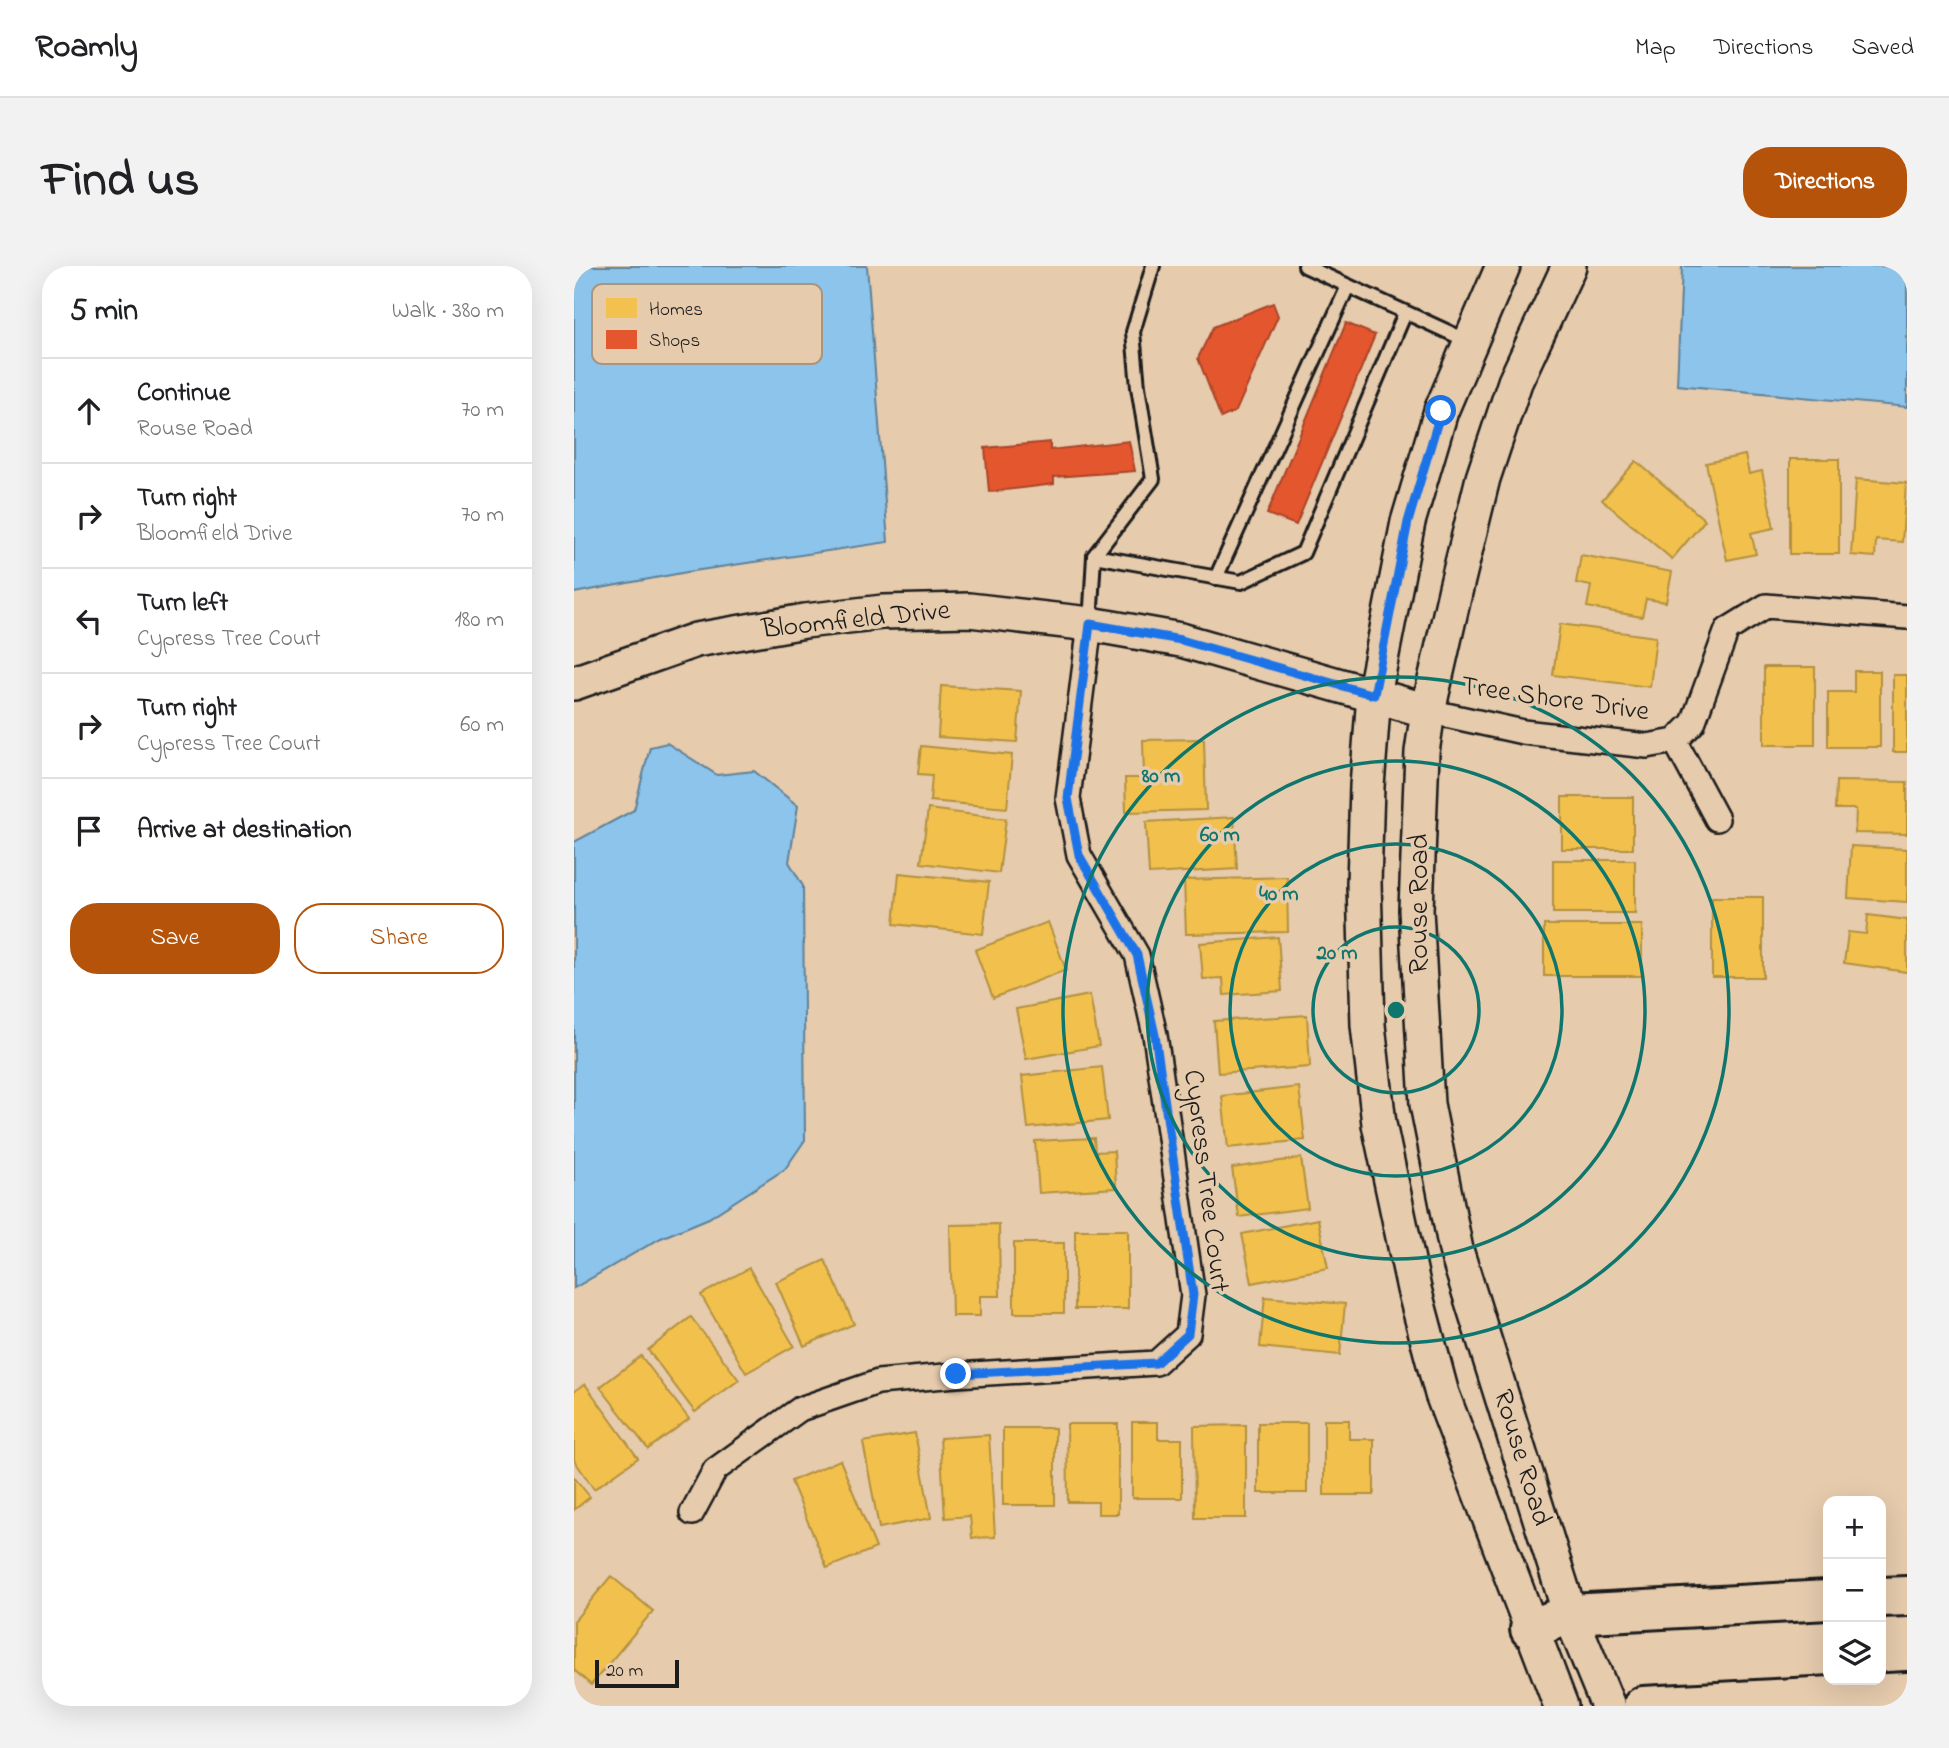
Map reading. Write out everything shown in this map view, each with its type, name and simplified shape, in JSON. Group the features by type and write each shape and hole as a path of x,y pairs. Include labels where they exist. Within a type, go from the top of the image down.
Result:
{"highway":[{"path":"1886,1597 1907,1596"},
{"path":"1530,1629 1570,1614 1823,1600"},
{"path":"1643,1706 1907,1692"}],"street":[{"name":"Rouse Road","path":"1503,266 1441,411 1408,522 1374,695 1367,786 1364,883 1368,1025 1379,1124 1414,1289 1442,1394 1560,1706"},
{"name":"Rouse Road","path":"1569,266 1516,382 1483,478 1428,711 1422,752 1416,910 1427,1104 1456,1250 1570,1614 1608,1706"},
{"name":"Tree Shore Drive","path":"1428,711 1523,732 1647,746 1675,741 1693,723 1727,630 1766,606 1907,617"},
{"name":"Bloomfield Drive","path":"574,684 696,640 805,621 883,612 969,610 1090,624 1181,640 1428,711"},
{"name":"Cypress Tree Court","path":"692,1513 715,1470 800,1409 878,1382 956,1374 1156,1363 1188,1334 1193,1295 1152,1022 1137,955 1079,855 1068,798 1090,624"},
{"name":"Tree Shore Drive","path":"1675,741 1717,819"}],"lane":[{"path":"1090,624 1094,556 1153,479 1138,387 1133,332 1153,266"},
{"path":"1305,266 1471,342"},
{"path":"1216,578 1348,286"},
{"path":"1094,556 1241,582 1303,553 1405,313"}],"water":[{"path":"574,266 867,266 888,542 687,572 574,593"},
{"path":"1682,266 1907,266 1907,407 1677,385"},
{"path":"667,743 717,775 754,771 798,806 789,862 803,886 805,1140 785,1169 709,1218 661,1238 574,1288 574,842 634,810 650,747"}],"building: Homes":[{"path":"1745,455 1749,474 1762,471 1774,528 1751,533 1756,554 1727,560 1706,463"},
{"path":"1790,459 1839,459 1839,554 1790,554"},
{"path":"1636,461 1705,520 1672,559 1602,500"},
{"path":"1856,479 1906,483 1902,542 1876,540 1875,557 1851,555"},
{"path":"1581,555 1672,572 1666,602 1646,599 1642,617 1587,607 1591,586 1576,583"},
{"path":"1560,624 1656,637 1650,687 1553,675"},
{"path":"1764,667 1815,667 1815,745 1764,745"},
{"path":"1854,671 1880,671 1880,747 1828,747 1828,692 1854,692"},
{"path":"1893,675 1907,675 1907,752 1893,752"},
{"path":"941,686 1021,691 1017,742 938,737"},
{"path":"1204,739 1206,810 1126,812 1125,778 1144,778 1143,740"},
{"path":"921,746 1012,755 1007,808 930,801 932,775 918,774"},
{"path":"1836,781 1907,782 1907,834 1855,833 1856,809 1835,809"},
{"path":"1562,797 1633,797 1633,849 1562,849"},
{"path":"928,809 1006,819 999,873 921,863"},
{"path":"1234,817 1237,869 1149,874 1146,822"},
{"path":"1851,846 1907,849 1907,902 1848,898"},
{"path":"1553,860 1635,860 1635,913 1553,913"},
{"path":"899,873 989,882 983,934 894,924"},
{"path":"1287,877 1288,932 1186,934 1184,880"},
{"path":"1712,897 1763,897 1763,977 1712,977"},
{"path":"1868,915 1907,920 1907,972 1844,963 1848,932 1866,934"},
{"path":"1048,922 1066,970 993,998 975,950"},
{"path":"1544,925 1642,925 1642,976 1544,976"},
{"path":"1278,937 1282,991 1224,995 1223,978 1203,979 1200,943"},
{"path":"1090,995 1099,1046 1026,1059 1016,1009"},
{"path":"1307,1015 1310,1067 1218,1073 1214,1021"},
{"path":"1102,1067 1108,1120 1028,1128 1022,1076"},
{"path":"1299,1087 1305,1140 1228,1148 1222,1096"},
{"path":"1094,1138 1095,1152 1114,1151 1116,1188 1039,1193 1035,1141"},
{"path":"1301,1158 1308,1208 1239,1217 1232,1168"},
{"path":"1318,1219 1328,1268 1252,1283 1242,1234"},
{"path":"999,1224 1000,1296 980,1296 980,1316 952,1316 950,1225"},
{"path":"1075,1230 1128,1230 1128,1309 1075,1309"},
{"path":"1014,1243 1064,1243 1064,1313 1014,1313"},
{"path":"825,1260 854,1324 804,1346 776,1282"},
{"path":"749,1268 794,1346 746,1373 701,1295"},
{"path":"1265,1297 1345,1304 1340,1355 1260,1347"},
{"path":"691,1317 739,1380 695,1412 648,1350"},
{"path":"641,1356 689,1419 648,1449 600,1387"},
{"path":"585,1384 638,1458 594,1489 574,1460 574,1391"},
{"path":"1324,1420 1349,1420 1349,1439 1374,1439 1374,1495 1324,1495"},
{"path":"1132,1422 1158,1422 1158,1439 1182,1439 1182,1498 1132,1498"},
{"path":"1258,1423 1307,1423 1307,1493 1258,1493"},
{"path":"1067,1424 1118,1424 1118,1514 1098,1514 1098,1502 1068,1502"},
{"path":"1246,1425 1246,1518 1195,1518 1194,1426"},
{"path":"1003,1428 1055,1428 1055,1505 1003,1505"},
{"path":"915,1433 931,1518 879,1528 863,1442"},
{"path":"989,1435 995,1537 972,1538 970,1516 945,1518 940,1438"},
{"path":"840,1460 876,1548 827,1568 791,1481"},
{"path":"574,1477 590,1497 574,1510"},
{"path":"611,1576 653,1611 591,1685 574,1670 574,1621"}],"building: Shops":[{"path":"1273,303 1278,316 1236,411 1221,418 1198,358 1213,327"},
{"path":"1346,323 1375,335 1296,525 1267,514"},
{"path":"1129,441 1135,471 1054,477 1054,484 989,492 985,448 1050,442 1050,450"}],"route":[{"path":"956,1374 1156,1363 1188,1334 1193,1295 1155,1035 1137,955 1079,855 1068,798 1090,624 1181,640 1374,695 1408,522 1441,411"}]}
